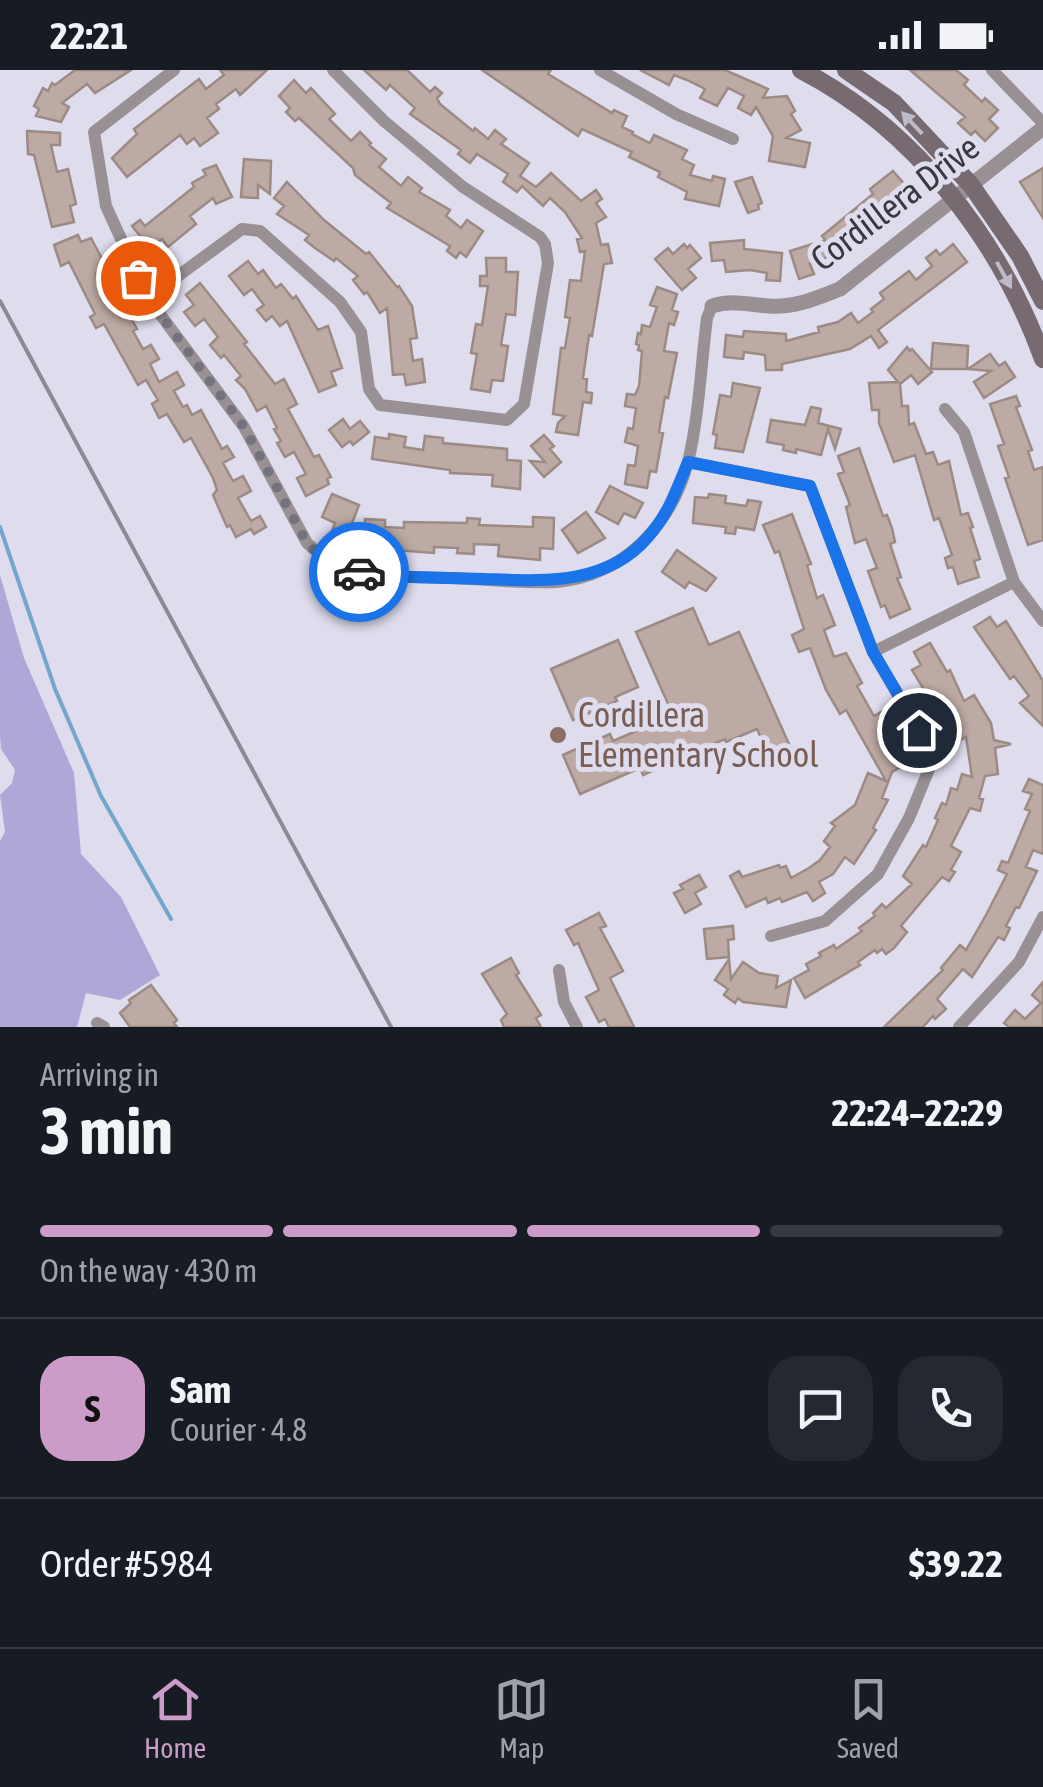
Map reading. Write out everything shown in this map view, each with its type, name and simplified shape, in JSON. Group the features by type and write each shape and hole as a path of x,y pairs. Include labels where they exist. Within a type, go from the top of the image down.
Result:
{"main road":[{"path":"801,70 833,87 887,127 953,198 1004,275 1043,359"},
{"path":"846,70 894,103 971,185 1013,244 1043,301"}],"street":[{"name":"Cordillera Drive","path":"174,70 94,132 106,206 148,298 244,427 307,543 322,558 376,576 558,582 598,572 629,555 648,538 668,510 688,462 707,318 712,306 728,300 770,306 802,304 840,289 1043,126"},
{"path":"148,298 242,229 260,232 340,302 360,332 369,389 380,405 507,420 524,404 548,263 545,244 450,176 384,122 333,70"},
{"path":"600,70 676,114 733,139"},
{"path":"992,70 1043,126"},
{"path":"944,409 964,432 1014,582 1043,621"},
{"path":"688,462 810,486 873,652 934,756 909,818 878,874 825,921 772,936"},
{"path":"873,652 1014,582"},
{"path":"959,1027 1019,962 1043,917"},
{"path":"559,970 564,1002 576,1027"}],"shaded area":[{"path":"0,575 24,658 74,773 81,854 121,897 160,975 120,1000 86,993 77,1027 0,1027 0,841 5,832 0,795 12,783 15,770 1,749"}],"building":[{"path":"75,70 131,70 95,93 87,84 62,103 69,107 61,122 36,116 39,109 34,106 43,88 48,91 52,83 55,85"},
{"path":"220,70 267,70 240,95 236,89 216,104 219,109 207,118 218,133 200,146 194,138 187,144 180,135 127,177 112,158 137,134 134,129 199,79 206,89 224,75"},
{"path":"364,70 407,70 430,92 435,87 442,93 437,98 440,104 473,131 475,128 488,139 495,130 506,139 501,144 529,163 520,176 536,187 551,173 581,201 596,190 602,199 596,203 606,217 596,223 601,245 608,244 612,263 604,264 592,336 589,335 583,378 587,379 586,392 592,393 591,403 583,402 578,435 556,432 565,416 553,414 561,348 565,348 570,318 565,317 570,280 581,281 585,251 580,252 577,239 582,238 550,198 543,206 522,186 517,192 503,182 508,174 477,154 470,163 458,154 461,150 410,114 415,108 390,85 386,90"},
{"path":"482,70 551,70 548,74 612,113 614,110 627,116 622,127 632,134 650,143 654,135 687,150 682,159 694,165 690,175 712,181 713,176 725,179 719,206 685,199 687,192 658,177 660,172 629,157 632,152 582,129 578,136"},
{"path":"640,70 725,70 768,89 763,98 787,96 795,111 791,114 801,130 786,138 810,143 805,167 769,161 773,136 756,107 751,115 738,108 744,96 728,88 717,106 700,98 705,89 687,80 674,75 669,85"},
{"path":"910,70 956,70 968,80 964,85 982,102 985,98 998,110 989,119 998,128 985,141 975,131 971,135 958,123 965,117"},
{"path":"294,80 306,93 311,88 335,114 329,119 351,141 360,132 386,159 379,167 401,186 408,177 422,188 419,192 450,210 446,216 461,228 467,220 483,231 466,257 460,252 456,258 447,251 450,246 387,208 391,203 355,175 353,168 299,118 295,121 286,112 290,108 279,96"},
{"path":"27,131 60,133 60,145 51,145 57,172 68,169 76,204 70,206 74,222 52,227 34,155 28,154"},
{"path":"244,159 271,161 270,194 258,185 258,198 241,197"},
{"path":"216,165 232,197 216,204 213,198 190,216 196,224 168,247 162,239 150,248 132,226 140,220 145,226 194,187 192,183 206,175 203,170"},
{"path":"1043,168 1043,218 1020,182"},
{"path":"893,171 907,187 897,195 904,203 872,227 875,230 850,252 843,242 824,259 810,264 814,274 799,279 790,251 825,240 822,236 873,194 870,189"},
{"path":"752,177 762,203 759,209 748,213 735,182"},
{"path":"287,182 324,220 366,254 369,252 399,286 412,306 417,338 410,339 413,361 422,359 425,382 406,385 404,374 393,375 387,308 380,313 367,292 364,294 353,280 358,276 336,258 334,261 315,248 305,240 309,235 277,214 284,206 274,198"},
{"path":"78,235 81,242 91,238 107,268 96,273 110,304 120,298 143,349 151,345 159,359 150,364 159,382 177,372 184,385 174,391 183,407 187,405 192,415 201,410 222,449 227,446 234,457 223,463 233,481 243,476 251,491 238,498 251,521 260,516 266,527 236,537 230,525 227,527 213,495 217,490 213,478 191,438 184,442 167,414 159,418 152,404 158,400 146,380 138,385 104,324 96,328 90,317 95,314 69,262 61,266 54,245"},
{"path":"744,240 744,249 782,253 780,281 766,280 767,273 750,270 726,272 724,260 712,261 710,243"},
{"path":"684,244 687,248 690,245 701,258 688,269 696,278 682,290 655,259 668,248 673,254"},
{"path":"953,244 967,262 878,330 887,342 879,348 871,336 850,349 782,364 782,370 766,370 765,355 744,352 743,359 724,357 726,335 743,337 744,331 786,334 786,341 819,332 818,327 838,322 851,313 858,323 884,299 880,293 909,271 916,280 932,266 926,258 936,250 940,255"},
{"path":"486,258 506,258 506,272 518,272 515,315 506,314 501,345 508,346 503,381 492,380 490,392 471,389 477,354 471,353 476,324 482,325 488,286 480,286 480,276 487,276"},
{"path":"248,261 258,274 263,270 276,288 281,284 293,299 296,296 318,330 328,326 342,368 331,372 336,385 319,392 287,321 280,326 272,316 266,321 257,310 264,305 252,289 244,295 229,276"},
{"path":"200,283 275,384 284,379 297,404 288,409 314,457 319,455 331,477 327,479 329,484 306,496 297,478 306,474 294,452 285,457 266,406 257,411 236,380 241,376 210,345 218,337 204,319 195,326 184,312 194,305 186,295"},
{"path":"657,287 677,294 672,310 678,312 674,325 669,323 664,351 677,353 668,398 665,397 656,472 650,471 647,488 625,484 628,465 635,466 638,446 625,442 628,428 633,429 636,408 625,406 627,394 635,395 639,386 642,351 636,344 638,333 641,334 642,325 650,327 657,307 650,305"},
{"path":"933,343 968,346 967,369 931,369"},
{"path":"907,347 932,372 918,384 911,375 900,384 902,406 908,406 909,425 914,423 926,454 933,452 938,465 949,461 961,515 968,513 980,559 974,561 979,577 958,584 953,567 948,568 945,558 952,555 939,518 934,520 915,455 894,462 879,423 879,410 872,410 869,383 898,382 888,370"},
{"path":"990,354 999,366 1005,362 1015,377 984,398 974,382 991,371 968,369"},
{"path":"733,383 760,388 743,452 715,448 717,435 713,434 720,395 731,397"},
{"path":"1016,396 1034,470 1043,467 1043,540 1028,545 1005,478 1009,477 998,446 1004,444 990,404"},
{"path":"811,407 821,409 818,423 841,429 835,449 828,429 821,455 783,450 784,445 767,442 771,420 805,425"},
{"path":"343,419 350,429 360,421 369,432 353,445 350,441 342,447 329,430"},
{"path":"389,434 406,437 404,447 423,450 425,436 443,438 443,443 507,449 507,460 521,461 520,489 492,486 493,475 450,473 372,459 375,437 389,439"},
{"path":"544,435 561,462 544,477 530,461 545,462 531,446"},
{"path":"859,448 883,516 887,515 892,528 895,542 890,544 901,577 897,578 910,609 890,618 885,605 881,607 868,571 877,568 866,539 855,543 846,507 850,505 838,474 844,472 838,456"},
{"path":"610,486 643,503 635,518 624,513 618,524 596,512"},
{"path":"332,494 359,505 346,539 331,533 335,523 322,517"},
{"path":"709,494 726,496 725,503 746,506 748,500 761,502 754,530 736,527 735,534 725,533 726,527 693,523 695,497 708,498"},
{"path":"586,512 605,538 578,553 562,530"},
{"path":"792,514 811,564 807,565 817,598 823,595 835,625 824,630 834,657 846,653 862,683 857,686 874,716 881,712 909,762 892,772 882,798 888,800 873,828 876,830 854,864 845,857 833,874 819,882 825,893 813,901 807,892 782,902 780,898 768,903 766,898 746,907 730,876 739,871 742,877 779,865 786,866 791,878 809,868 830,847 824,841 835,826 831,823 855,805 868,773 886,781 846,710 840,714 826,690 810,648 799,652 792,635 804,629 779,551 775,553 763,525"},
{"path":"533,517 554,518 553,549 540,548 540,560 498,556 499,545 474,544 474,554 457,553 458,548 434,547 434,553 381,549 382,542 364,541 365,519 385,520 385,527 404,528 404,522 467,523 467,518 480,519 479,525 533,527"},
{"path":"677,550 716,578 706,591 689,582 685,588 662,572"},
{"path":"693,608 709,645 739,632 793,753 776,760 773,752 768,754 757,729 643,775 640,768 580,794 563,755 610,734 613,741 673,715 636,632"},
{"path":"990,617 997,627 1006,621 1043,681 1043,726 1020,703 1029,696 1014,676 1010,679 974,627"},
{"path":"618,640 638,687 573,720 551,669"},
{"path":"930,643 947,672 950,670 964,701 974,695 991,723 994,740 1011,744 995,748 998,774 985,776 980,811 970,808 951,846 961,852 949,881 942,877 901,926 907,932 894,948 886,954 882,949 877,953 875,950 858,962 860,965 805,998 794,978 809,970 806,964 821,956 819,953 834,945 836,949 862,931 859,928 875,916 873,913 882,904 886,908 912,884 903,876 923,845 926,847 942,803 946,805 951,788 957,790 962,774 972,777 966,737 957,742 935,695 929,698 912,670 921,665 914,652"},
{"path":"1029,779 1043,785 1043,854 1033,850 1026,867 1037,871 1006,926 1010,928 1004,940 998,937 972,977 963,969 937,999 946,1009 935,1019 933,1016 923,1027 884,1027 943,970 960,945 966,950 1007,874 998,870 1002,861 1008,863 1030,811 1025,809 1032,794 1023,791"},
{"path":"699,875 706,887 695,893 701,904 685,913 674,893"},
{"path":"599,913 606,926 600,928 623,971 610,978 634,1027 609,1027 605,1019 599,1022 586,997 599,990 578,943 574,945 566,930"},
{"path":"733,926 734,939 728,940 729,957 707,959 704,929"},
{"path":"511,958 519,973 516,975 541,1015 536,1018 541,1027 504,1027 501,1020 507,1014 482,974"},
{"path":"729,959 731,979 743,962 759,973 778,976 776,988 791,980 786,1007 743,1002 738,998 735,1003 724,995 728,989 715,980"},
{"path":"1043,982 1043,1027 1009,1027 1004,1023 1015,1010 1025,1019 1041,1003 1032,995"},
{"path":"151,985 177,1020 177,1027 130,1027 120,1013 131,1003 129,1000"}],"waterway":[{"path":"0,527 55,689 101,796 171,919"}],"railway":[{"path":"0,301 391,1027"}],"way so far":[{"path":"138,278 148,298 244,427 307,543 322,558 359,572"}],"place":[{"name":"Cordillera Elementary School","path":"558,735"}],"route":[{"path":"359,572 376,576 558,582 598,572 629,555 648,538 668,510 688,462 810,486 873,652 919,730"}]}
